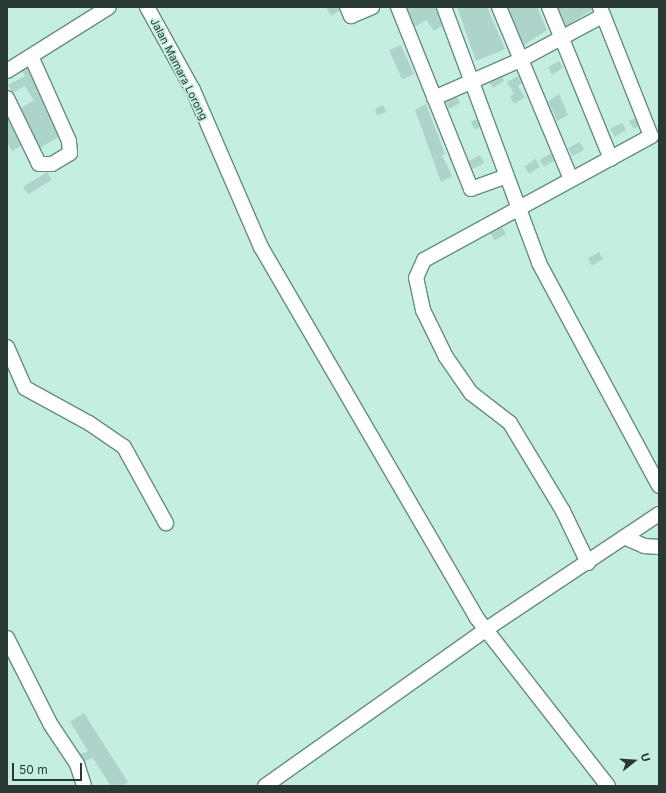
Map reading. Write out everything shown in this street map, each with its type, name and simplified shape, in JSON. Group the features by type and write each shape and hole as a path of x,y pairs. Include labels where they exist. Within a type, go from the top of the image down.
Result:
{"street":[{"path":"7,71 109,7"},
{"name":"Jalan Mamara Lorong","path":"147,7 211,130 278,278 485,630 608,786"},
{"path":"347,7 351,16 372,7"},
{"path":"398,7 471,189 506,176"},
{"path":"444,7 517,206 540,263 659,486"},
{"path":"500,7 520,60 570,177"},
{"path":"549,7 611,159"},
{"path":"434,98 472,83 563,39 601,11 655,134 611,159 570,177 517,206 424,260 418,270 416,290 446,358 471,393 510,423 563,511 588,562"},
{"path":"7,98 40,164 52,164 70,153 69,141 31,56"},
{"path":"7,347 25,388 89,423 124,447 166,523"},
{"path":"265,786 485,630 659,514"},
{"path":"624,537 644,546 659,547"},
{"path":"7,638 51,725 77,764 84,786"}],"building":[{"path":"326,7 339,7 339,11 331,16"},
{"path":"407,7 435,7 442,26 434,31 426,20 415,27"},
{"path":"457,7 487,7 505,49 476,61"},
{"path":"508,7 537,7 547,30 524,45"},
{"path":"558,7 592,7 592,10 566,26"},
{"path":"401,45 414,74 402,80 389,50"},
{"path":"559,61 563,68 552,74 548,68"},
{"path":"27,68 58,137 40,148 21,108 34,100 25,86 13,93 8,85 25,76 22,71"},
{"path":"518,76 522,83 518,86 525,97 514,104 510,96 514,94 507,82"},
{"path":"502,77 504,81 493,88 490,83"},
{"path":"559,94 568,115 557,121 548,101"},
{"path":"457,97 460,103 449,109 446,102"},
{"path":"426,104 445,154 442,155 452,176 441,182 415,110"},
{"path":"383,105 386,112 377,115 375,109"},
{"path":"7,117 21,146 12,151 7,142"},
{"path":"635,118 638,126 634,129 629,121"},
{"path":"476,119 480,127 475,130 471,122"},
{"path":"622,123 626,130 615,137 610,129"},
{"path":"580,142 584,150 573,156 568,148"},
{"path":"551,153 554,161 544,167 540,160"},
{"path":"480,155 484,163 473,169 468,161"},
{"path":"535,159 540,166 530,174 524,167"},
{"path":"47,172 52,180 28,194 23,187"},
{"path":"502,227 506,234 495,240 491,234"},
{"path":"599,252 603,259 592,265 588,258"},
{"path":"84,713 128,782 122,786 111,786 93,758 85,761 80,754 88,751 70,722"}]}
